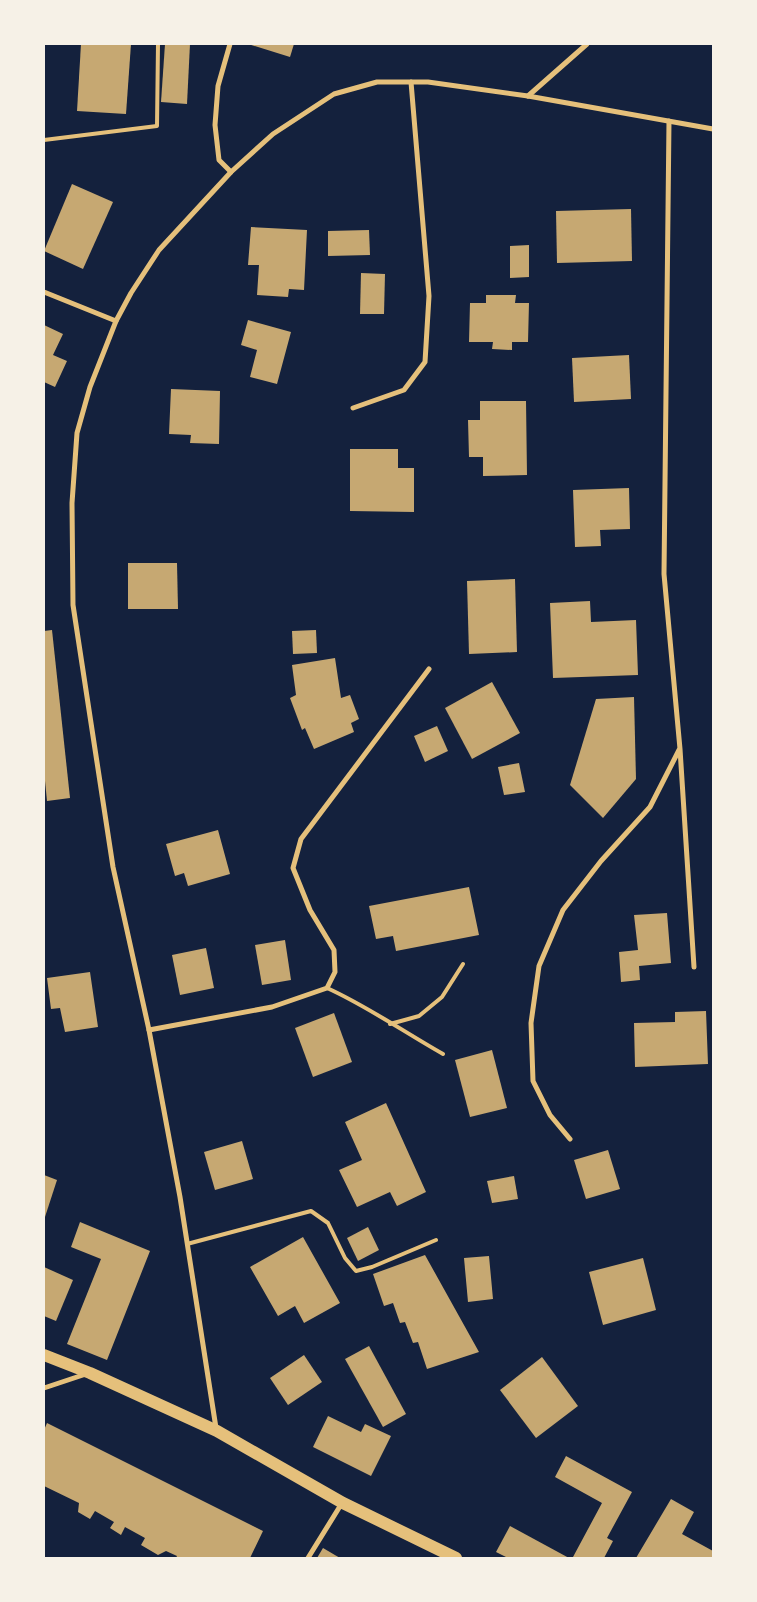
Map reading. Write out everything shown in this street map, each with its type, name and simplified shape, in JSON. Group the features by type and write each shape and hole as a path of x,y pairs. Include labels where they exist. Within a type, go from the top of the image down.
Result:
{"main road":[{"path":"44,1355 90,1373 216,1431 343,1503 456,1558"}],"street":[{"path":"230,44 218,86 215,125 219,160 231,172"},
{"path":"528,96 587,44"},
{"path":"216,1431 187,1244 149,1030 113,867 73,605 72,503 77,433 90,387 116,321 131,293 159,250 231,172 273,134 334,94 377,82 428,82 528,96 713,129"},
{"path":"352,408 404,390 425,362 428,296 411,82"},
{"path":"669,121 664,574 680,749 694,967"},
{"path":"44,292 116,321"},
{"path":"149,1030 272,1006 327,988 335,972 334,950 310,910 293,868 302,839 429,669"},
{"path":"570,1140 550,1115 533,1081 531,1023 539,966 563,910 601,860 650,807 680,749"},
{"path":"44,1388 90,1373"},
{"path":"308,1558 343,1503"}],"lane":[{"path":"44,140 157,126 158,44"},
{"path":"390,1024 419,1016 442,997 463,964"},
{"path":"327,988 350,998 390,1024 443,1054"},
{"path":"187,1244 311,1211 328,1223 345,1258 356,1271 372,1267 436,1240"}],"building":[{"path":"81,44 131,44 126,114 77,111"},
{"path":"165,44 190,44 187,104 161,102"},
{"path":"248,44 294,44 290,57"},
{"path":"72,184 113,202 83,269 44,251"},
{"path":"631,209 632,261 557,263 556,211"},
{"path":"251,227 307,230 304,290 289,289 288,297 257,295 259,265 248,265"},
{"path":"369,230 370,255 328,256 328,231"},
{"path":"529,245 529,277 510,278 510,246"},
{"path":"361,273 385,274 384,314 360,314"},
{"path":"486,295 516,295 515,303 529,303 528,342 512,342 512,350 492,349 493,342 469,342 470,303 486,303"},
{"path":"248,320 291,332 277,384 250,377 257,350 241,345"},
{"path":"44,325 63,334 53,355 67,361 55,387 44,382"},
{"path":"629,355 631,399 574,402 572,358"},
{"path":"171,389 220,391 219,444 190,443 191,435 169,434"},
{"path":"480,401 526,401 527,475 483,476 483,457 469,457 468,420 480,420"},
{"path":"350,449 398,449 398,468 414,468 414,512 350,511"},
{"path":"629,488 630,529 600,530 601,546 575,547 573,490"},
{"path":"128,563 177,563 178,609 128,609"},
{"path":"515,579 517,652 469,654 467,581"},
{"path":"590,601 591,622 636,620 638,675 553,678 550,603"},
{"path":"52,630 70,798 47,801 44,771 44,631"},
{"path":"316,630 317,653 293,654 292,631"},
{"path":"335,658 341,698 350,695 359,719 351,723 354,732 314,749 305,728 302,730 290,698 296,695 292,665"},
{"path":"492,682 520,733 472,759 445,708"},
{"path":"634,697 636,779 603,818 570,785 596,699"},
{"path":"437,726 448,751 425,762 414,736"},
{"path":"519,763 525,792 504,795 498,767"},
{"path":"218,830 230,874 188,886 184,873 175,876 166,844"},
{"path":"469,887 479,935 396,951 393,936 376,939 369,906"},
{"path":"667,913 671,963 639,966 640,980 621,982 619,952 638,950 634,915"},
{"path":"285,940 291,980 262,985 255,945"},
{"path":"206,948 214,988 180,995 172,955"},
{"path":"90,972 98,1027 65,1032 60,1008 51,1009 47,978"},
{"path":"706,1011 708,1064 635,1067 634,1023 675,1022 675,1012"},
{"path":"334,1013 352,1062 313,1077 295,1028"},
{"path":"492,1050 507,1108 470,1117 455,1060"},
{"path":"386,1103 426,1192 397,1206 390,1192 357,1207 339,1170 362,1160 345,1122"},
{"path":"242,1141 253,1179 215,1190 204,1152"},
{"path":"608,1150 620,1189 586,1199 574,1160"},
{"path":"44,1175 57,1180 44,1220"},
{"path":"514,1176 518,1199 492,1203 487,1181"},
{"path":"80,1222 150,1251 107,1360 67,1344 101,1259 71,1247"},
{"path":"368,1227 379,1250 358,1261 347,1238"},
{"path":"303,1237 340,1303 304,1323 295,1306 278,1316 250,1267"},
{"path":"425,1255 479,1352 427,1369 418,1342 413,1343 405,1322 400,1323 393,1303 384,1306 373,1274"},
{"path":"489,1256 493,1299 468,1302 464,1258"},
{"path":"643,1258 656,1310 603,1325 589,1272"},
{"path":"44,1267 73,1280 56,1321 44,1316"},
{"path":"369,1346 406,1414 383,1427 345,1359"},
{"path":"304,1355 322,1382 288,1405 270,1378"},
{"path":"542,1357 578,1406 536,1438 500,1390"},
{"path":"328,1416 361,1432 365,1424 391,1436 371,1476 313,1447"},
{"path":"47,1423 263,1531 250,1558 176,1558 177,1556 166,1551 158,1555 141,1545 145,1538 125,1527 121,1535 110,1528 114,1522 95,1511 90,1519 78,1512 79,1503 44,1486 44,1430"},
{"path":"566,1456 632,1492 607,1538 613,1541 604,1558 573,1557 602,1503 555,1477"},
{"path":"671,1499 694,1512 682,1534 713,1551 713,1558 636,1558"},
{"path":"510,1526 569,1558 508,1558 496,1552"},
{"path":"323,1548 340,1558 317,1558"}]}
